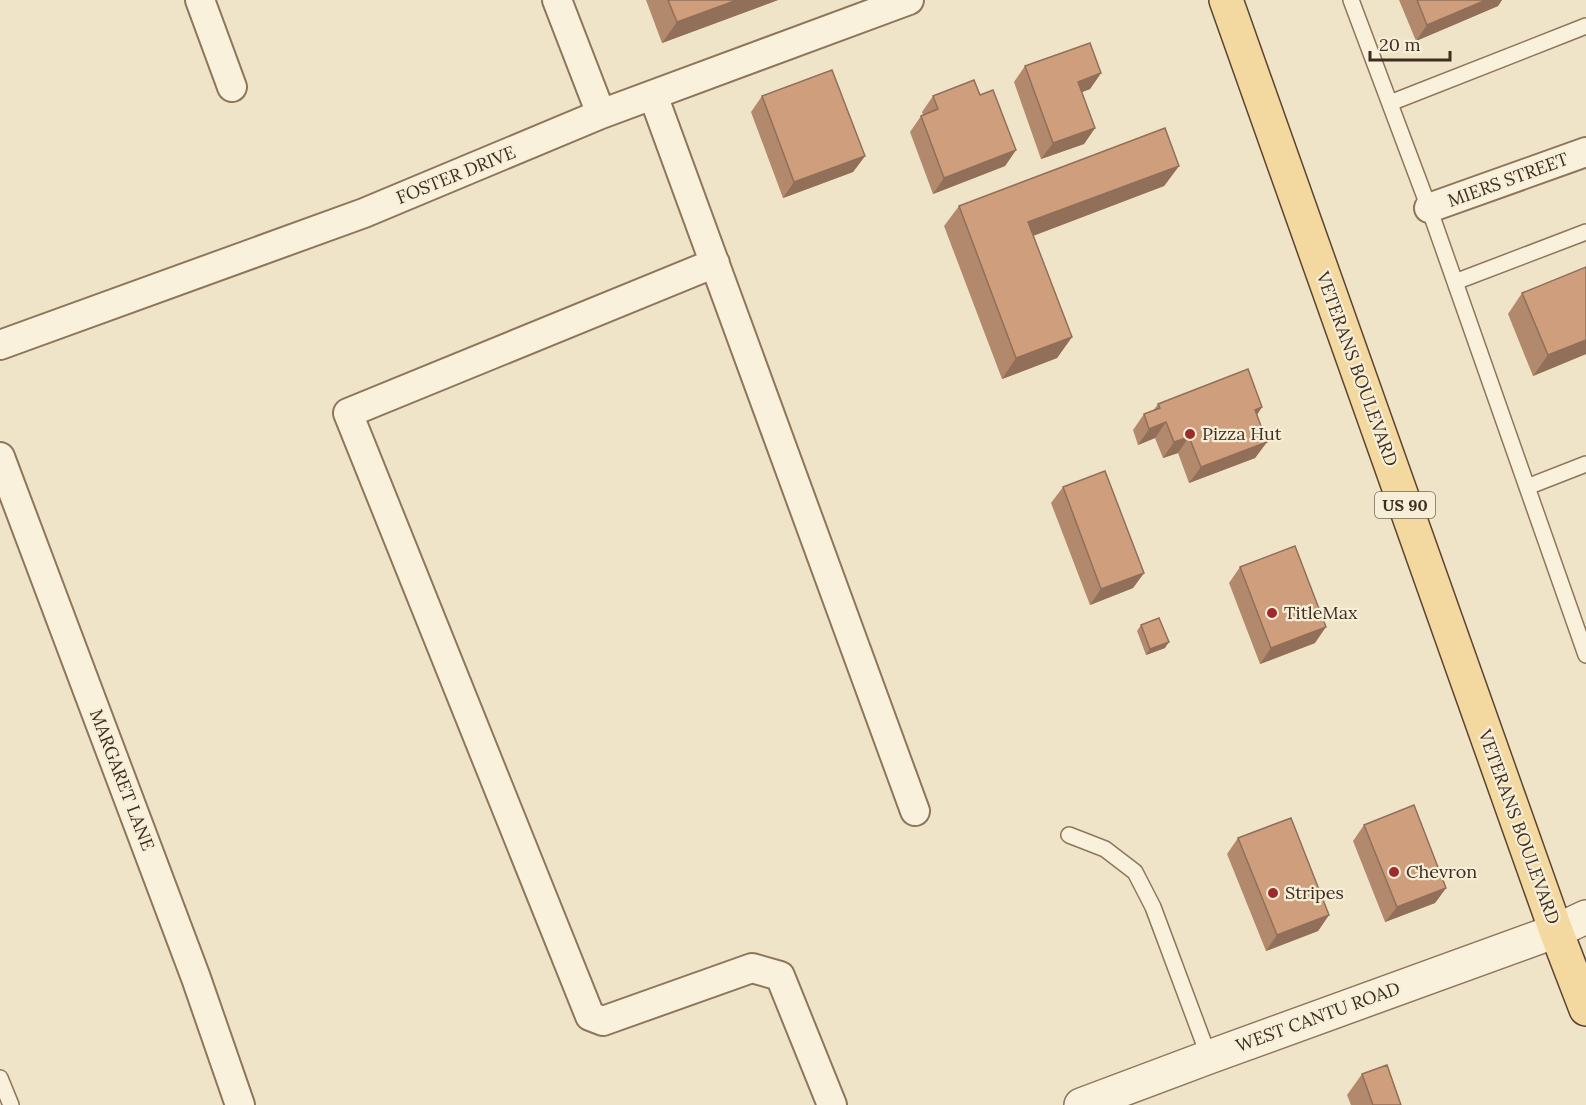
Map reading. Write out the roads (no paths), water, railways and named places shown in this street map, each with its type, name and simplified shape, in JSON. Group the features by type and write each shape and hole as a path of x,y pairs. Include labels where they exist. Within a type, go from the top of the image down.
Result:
{"main road":[{"name":"VETERANS BOULEVARD","path":"1226,0 1556,931 1586,1009"}],"street":[{"path":"200,0 232,87"},
{"path":"557,0 601,114"},
{"name":"FOSTER DRIVE","path":"0,345 364,213 601,114 909,0"},
{"path":"653,95 915,811"},
{"name":"MIERS STREET","path":"1430,208 1586,152"},
{"path":"715,263 348,413 590,1016 603,1021 752,968 780,976 831,1105"},
{"name":"MARGARET LANE","path":"0,457 192,966 240,1105"},
{"name":"WEST CANTU ROAD","path":"1081,1105 1556,931 1586,916"}],"lane":[{"path":"1351,0 1430,208 1586,655"},
{"path":"1390,103 1586,26"},
{"path":"1455,282 1586,232"},
{"path":"1527,487 1586,464"},
{"path":"1069,835 1106,849 1135,872 1153,907 1209,1057"},
{"path":"0,1078 11,1105"}],"place":[{"name":"Pizza Hut","path":"1190,434"},
{"name":"TitleMax","path":"1272,613"},
{"name":"Chevron","path":"1394,872"},
{"name":"Stripes","path":"1273,893"}]}
